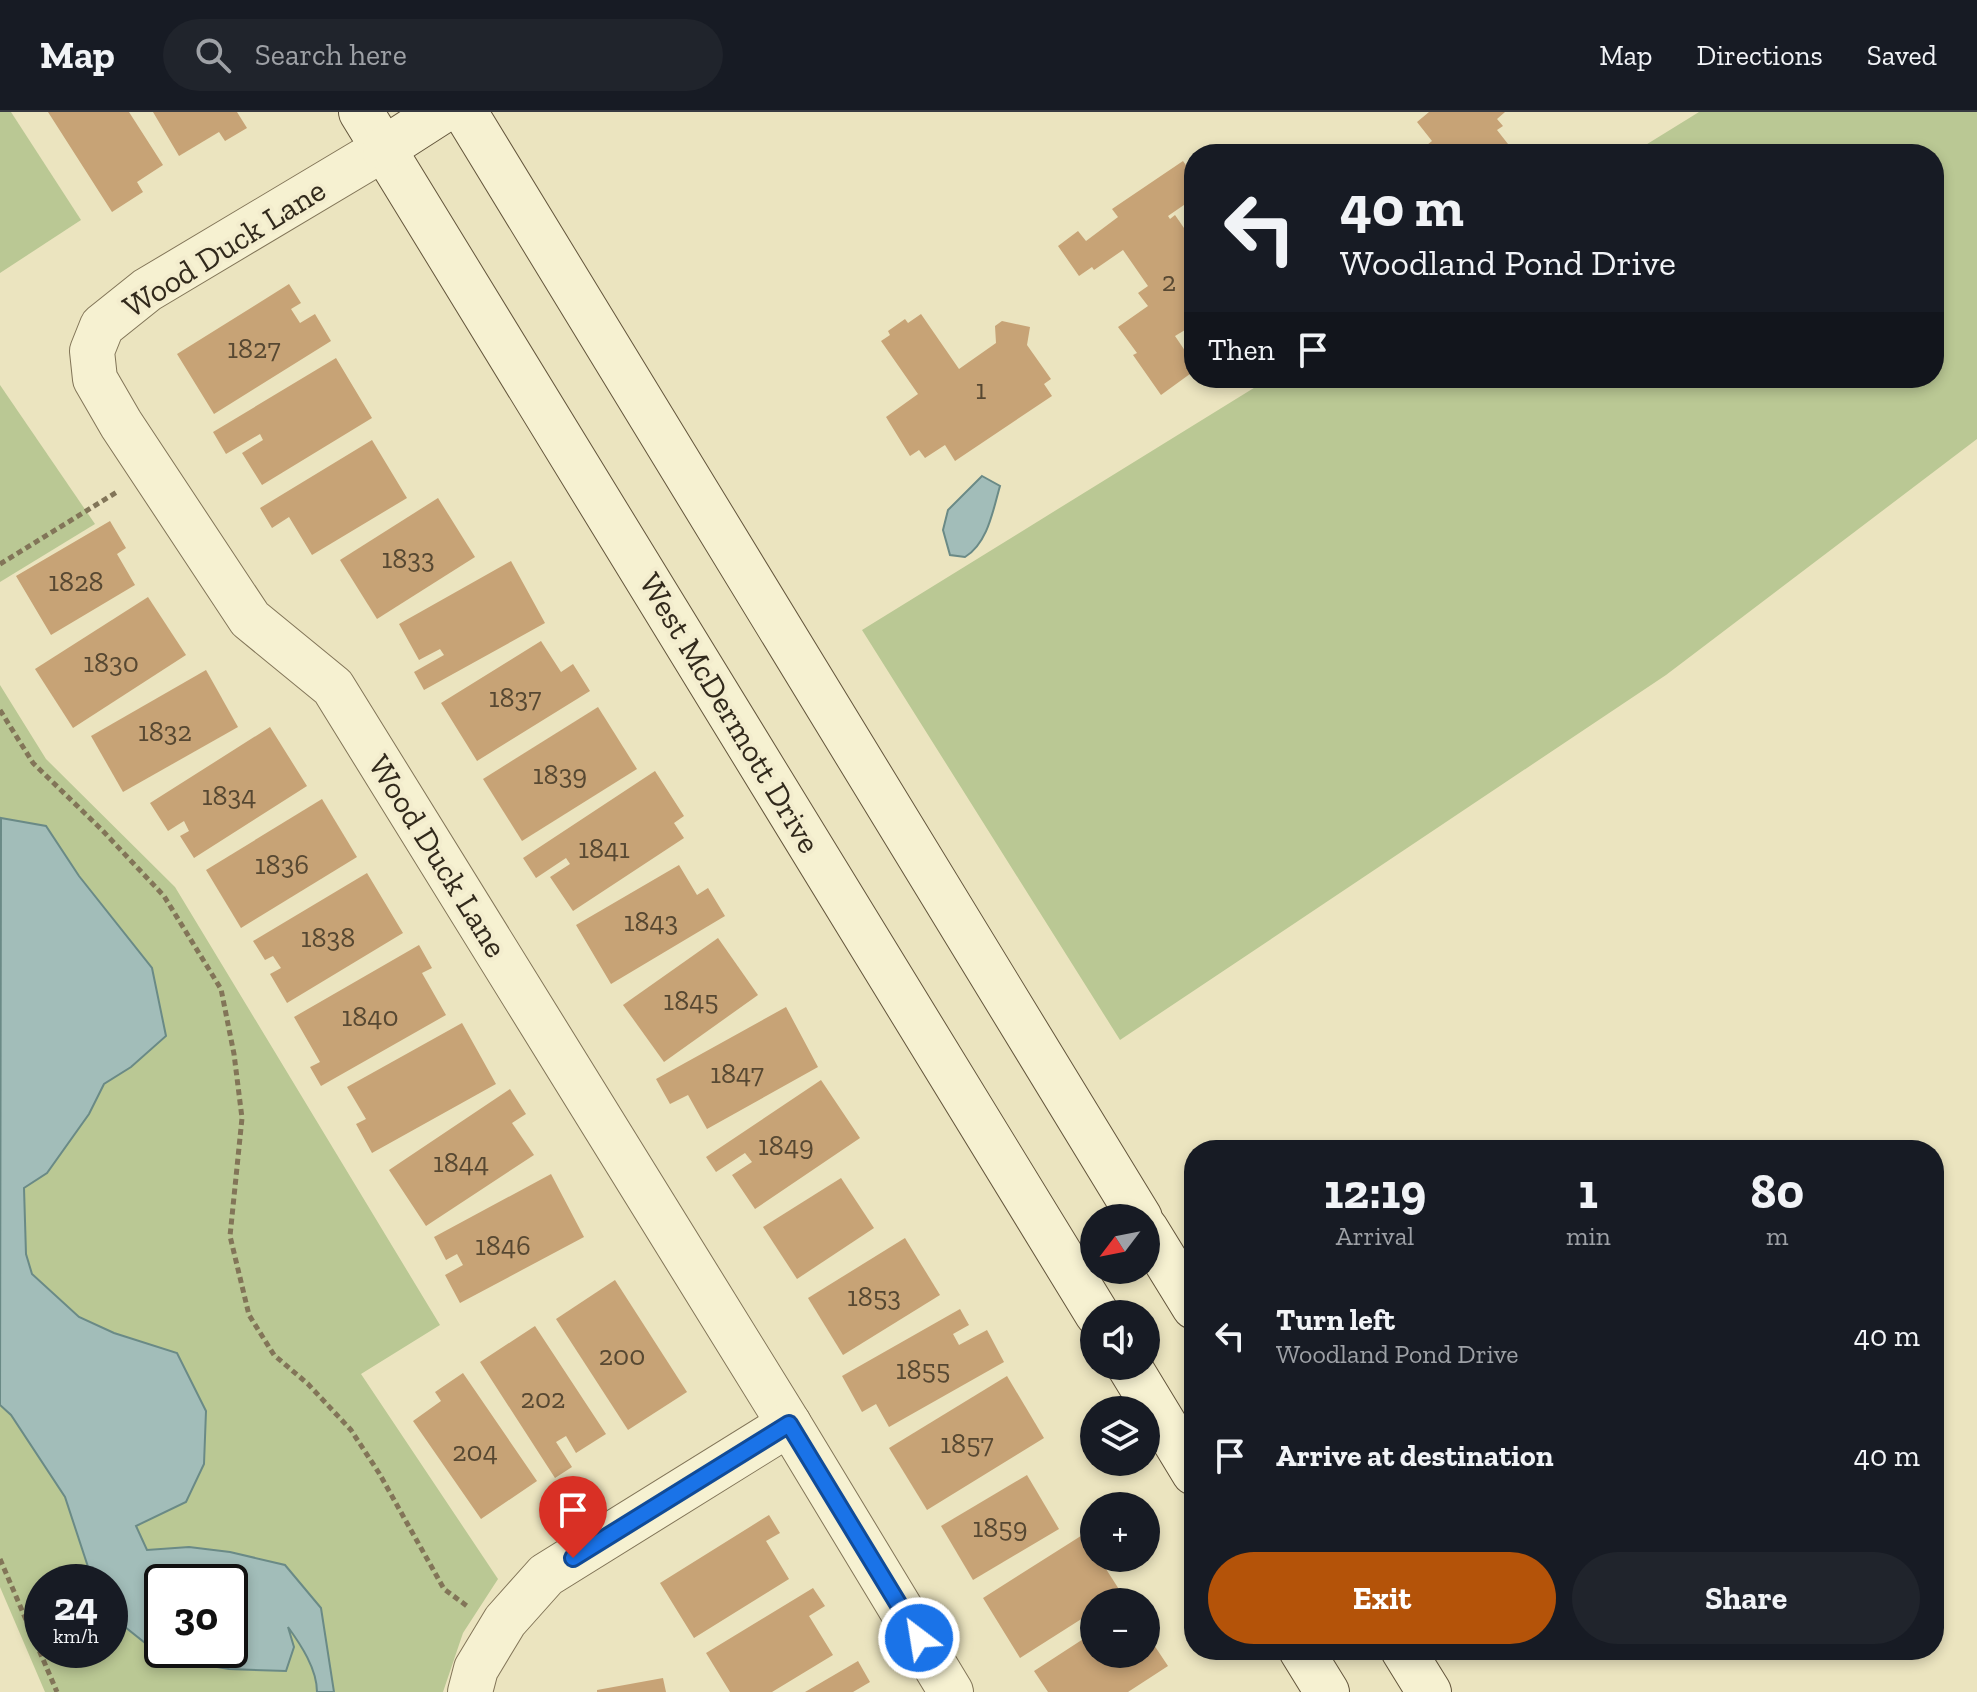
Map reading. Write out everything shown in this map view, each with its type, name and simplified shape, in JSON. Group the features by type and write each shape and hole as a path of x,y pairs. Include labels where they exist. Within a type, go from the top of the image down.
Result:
{"main road":[{"name":"West McDermott Drive","path":"361,112 1088,1300"},
{"name":"Wood Duck Lane","path":"441,112 147,290 102,326 92,351 95,379 151,471 250,619 333,687 951,1692"},
{"path":"465,112 1131,1204"},
{"path":"1160,1252 1184,1291"},
{"path":"1138,1380 1184,1457"},
{"path":"470,1692 476,1669 505,1621 546,1575 789,1424"},
{"path":"1307,1660 1327,1692"},
{"path":"1409,1660 1429,1692"}],"path":[{"path":"0,564 151,471"},
{"path":"0,710 33,763 164,896 221,989 242,1118 230,1236 249,1315 274,1355 308,1384 351,1430 379,1473 444,1589 467,1606"},
{"path":"0,1559 57,1692"}],"green space":[{"path":"0,112 11,112 81,220 0,273"},
{"path":"1699,112 1977,112 1977,439 1666,675 1120,1040 862,630 1254,388 1944,388 1944,144 1647,144"},
{"path":"0,385 95,524 0,582"},
{"path":"0,685 46,759 175,887 440,1325 361,1374 498,1579 463,1633 443,1692 45,1692 35,1668 128,1668 128,1564 24,1564 24,1643 0,1587"}],"water":[{"path":"982,476 1000,486 984,535 965,557 950,555 943,530 948,510"},
{"path":"1,818 46,826 79,876 152,968 166,1036 131,1067 104,1084 89,1114 47,1173 24,1188 26,1254 32,1274 79,1317 114,1333 177,1353 206,1411 204,1464 186,1502 136,1526 147,1550 189,1547 230,1552 285,1565 321,1608 334,1692 317,1692 311,1666 288,1627 294,1647 286,1671 223,1668 248,1668 248,1564 144,1564 144,1642 128,1629 128,1564 87,1564 65,1497 11,1415 0,1405"}],"building":[{"path":"48,112 129,112 163,165 137,182 143,192 112,212"},
{"path":"153,112 237,112 247,128 225,141 219,132 179,156"},
{"path":"1429,112 1505,112 1497,119 1503,126 1497,130 1508,144 1428,144 1432,141 1417,122"},
{"path":"1184,162 1184,205 1168,216 1170,219 1175,215 1184,228 1184,331 1175,336 1184,349 1184,378 1161,395 1118,327 1148,306 1138,293 1148,286 1123,250 1094,270 1092,267 1079,276 1058,246 1078,231 1086,241 1118,217 1112,209"},
{"path":"289,284 301,303 291,309 300,323 315,314 331,341 214,414 177,354"},
{"path":"921,314 959,369 996,343 995,326 1002,321 1030,327 1027,345 1051,379 1044,384 1052,396 955,461 945,445 925,458 919,450 910,456 886,417 918,394 881,341 890,335 888,331 905,319 908,323"},
{"path":"336,358 372,418 262,485 242,453 263,440 260,434 226,454 213,432"},
{"path":"372,440 407,498 312,555 289,517 272,528 260,508"},
{"path":"438,498 475,557 377,619 340,560"},
{"path":"110,521 126,548 117,554 135,585 51,635 16,576"},
{"path":"511,561 545,623 424,690 414,672 444,655 440,649 419,660 399,624"},
{"path":"148,597 186,655 73,728 35,669"},
{"path":"541,641 561,672 573,664 590,691 477,761 441,703"},
{"path":"206,670 238,727 123,792 91,736"},
{"path":"598,707 637,769 522,841 483,779"},
{"path":"270,727 307,786 194,858 180,836 189,831 184,821 168,831 150,803"},
{"path":"655,771 684,816 674,823 684,838 573,911 550,877 570,864 566,858 536,878 523,858"},
{"path":"322,799 357,857 241,928 206,870"},
{"path":"679,865 697,895 708,888 725,916 611,984 576,925"},
{"path":"367,873 403,933 287,1003 270,974 281,968 273,956 265,960 253,941"},
{"path":"718,938 758,995 664,1062 623,1005"},
{"path":"419,945 432,968 422,973 446,1015 321,1086 310,1067 320,1062 294,1017"},
{"path":"786,1007 818,1067 707,1129 688,1095 670,1104 656,1079"},
{"path":"462,1023 496,1084 372,1153 356,1124 366,1119 347,1087"},
{"path":"821,1080 860,1138 755,1209 732,1175 752,1162 745,1153 716,1172 706,1157"},
{"path":"510,1089 526,1114 512,1123 534,1155 426,1226 389,1170"},
{"path":"551,1174 584,1237 460,1303 445,1275 463,1265 457,1254 446,1260 434,1237"},
{"path":"841,1178 874,1228 797,1279 763,1227"},
{"path":"905,1238 940,1295 843,1355 808,1298"},
{"path":"615,1280 687,1392 628,1430 556,1319"},
{"path":"960,1309 969,1325 953,1334 959,1345 987,1330 1004,1362 889,1427 876,1404 862,1412 842,1376"},
{"path":"535,1326 606,1434 576,1453 566,1436 556,1442 572,1467 555,1478 480,1362"},
{"path":"463,1373 537,1481 481,1519 413,1421 441,1401 435,1392"},
{"path":"1007,1376 1044,1438 927,1510 889,1448"},
{"path":"1027,1475 1059,1529 973,1580 941,1526"},
{"path":"769,1515 780,1533 766,1541 789,1579 694,1638 660,1583"},
{"path":"1080,1537 1080,1572 1108,1572 1118,1588 1080,1588 1080,1620 1020,1658 983,1598"},
{"path":"813,1588 825,1606 809,1616 833,1655 772,1692 730,1692 706,1653"},
{"path":"1080,1641 1080,1668 1160,1668 1160,1654 1168,1666 1128,1692 1048,1692 1034,1671"},
{"path":"858,1661 870,1682 853,1692 805,1692"},
{"path":"663,1678 666,1692 597,1692 597,1690"}],"route":[{"path":"573,1558 789,1424 919,1638"}]}
